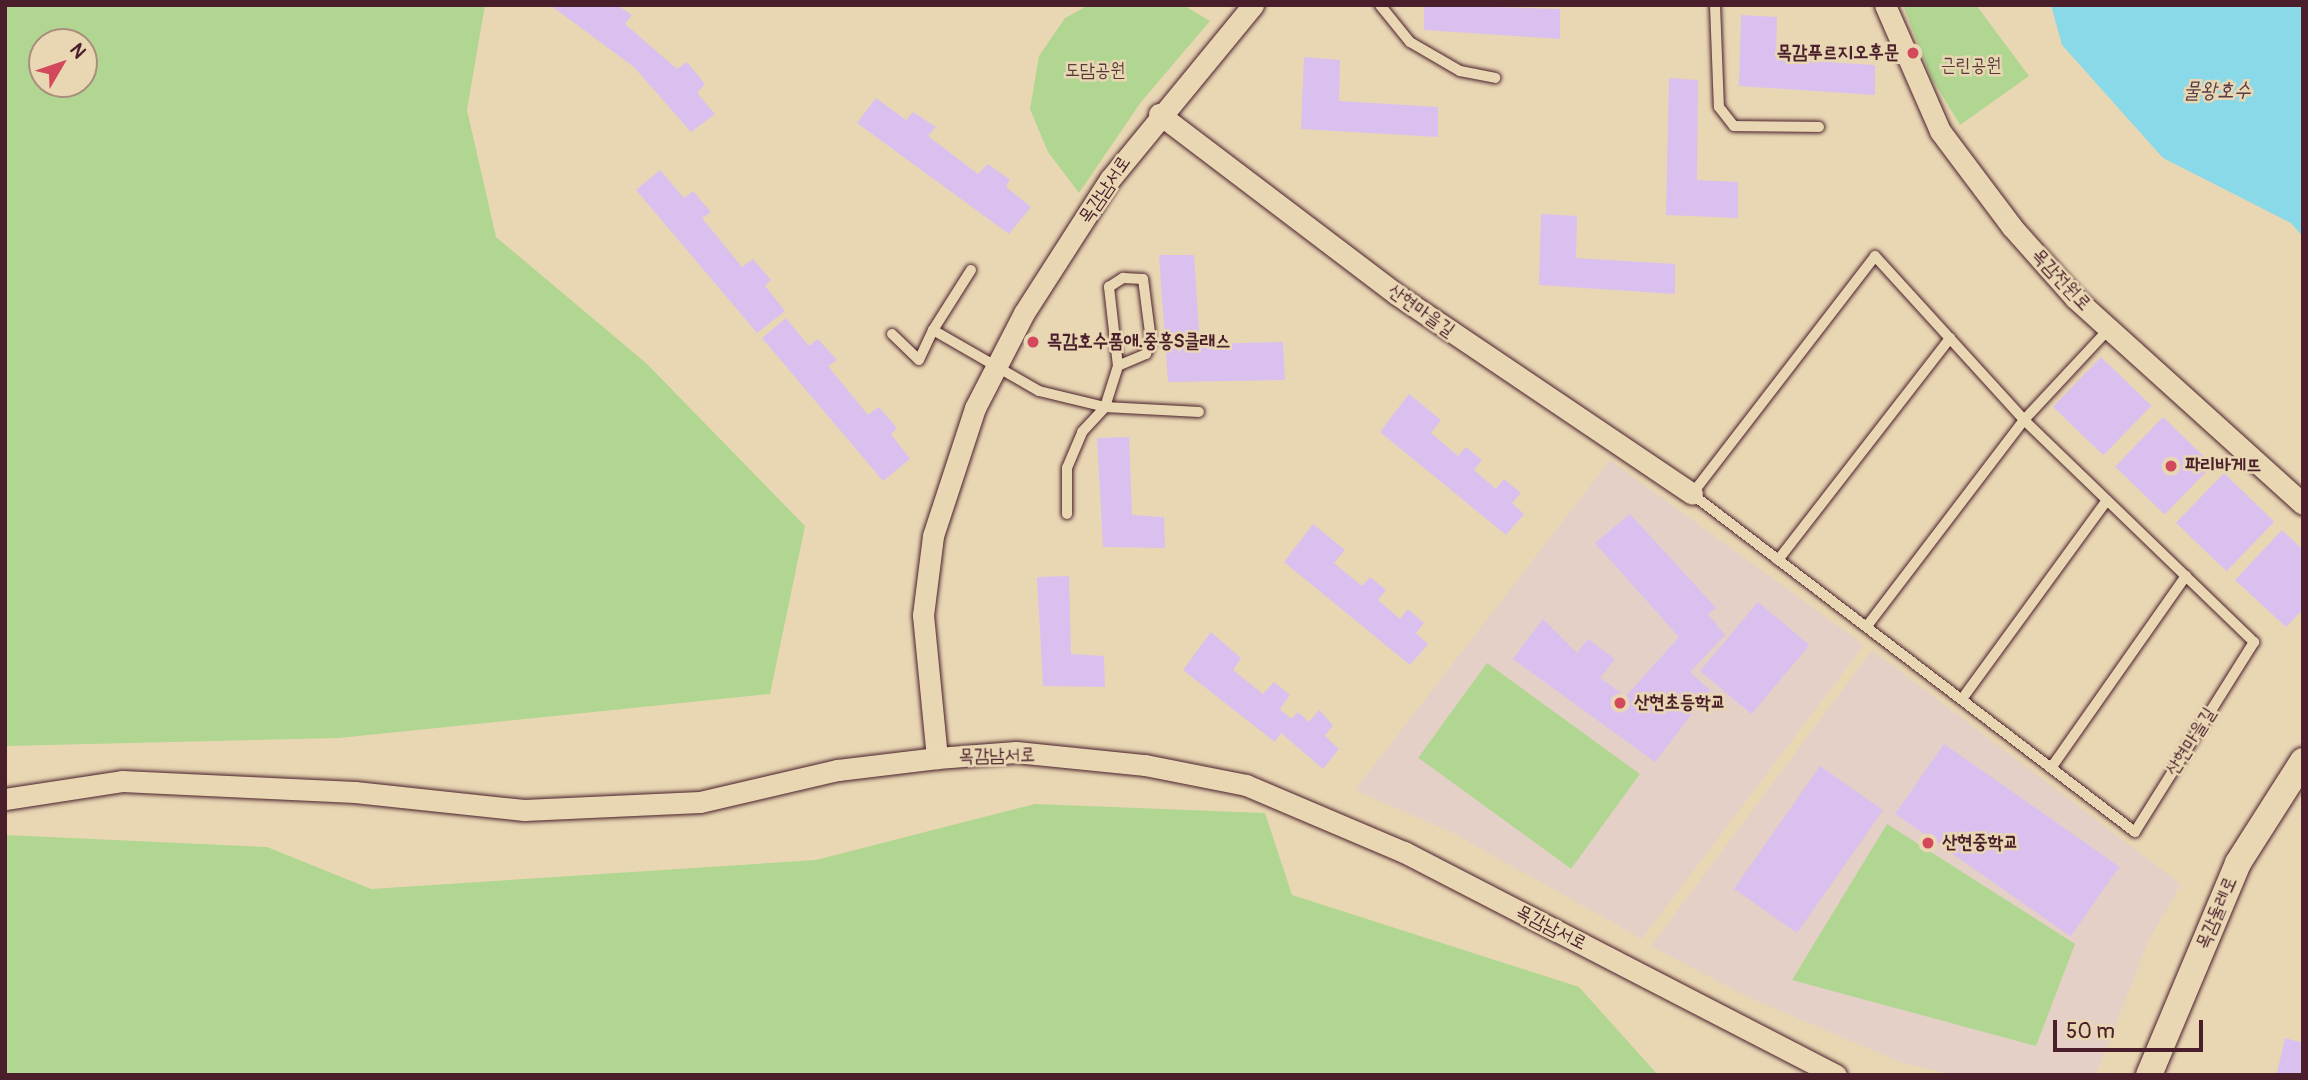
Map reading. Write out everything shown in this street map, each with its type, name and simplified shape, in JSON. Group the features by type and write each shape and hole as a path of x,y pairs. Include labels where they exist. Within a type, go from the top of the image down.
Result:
{"street":[{"name":"목감남서로","path":"1253,5 1159,114 1096,201 995,368 975,408 933,536 923,615 937,758 1016,752 1145,765 1246,785 1404,852 1836,1075"},
{"name":"목감전원로","path":"1885,5 1940,131 2012,227 2109,329 2303,504"},
{"name":"산현마을길","path":"1159,114 1396,294 1692,494"},
{"path":"5,799 122,781 355,792 537,809 699,802 838,769 937,758"},
{"name":"목감둘레로","path":"2149,1075 2238,863 2303,761"}],"lane":[{"path":"1380,5 1410,42 1460,71 1495,78"},
{"path":"1715,5 1719,107 1734,126 1819,127"},
{"name":"산현마을길","path":"1875,256 2024,420 2254,642 2135,832 1692,494 1875,256"},
{"path":"892,334 919,360 933,330 971,270"},
{"path":"1067,513 1067,468 1082,432 1105,407 1118,366 1110,287 1123,278 1143,279 1151,341 1146,354 1118,366"},
{"path":"1867,626 2024,420 2109,329"},
{"path":"933,330 1039,391 1105,407 1199,412"},
{"path":"1778,560 1950,338"},
{"path":"1962,699 2107,500"},
{"path":"2051,768 2186,576"}],"shaded area":[{"name":"산현초등학교","path":"1610,460 1864,645 1642,939 1453,833 1355,790"},
{"name":"산현중학교","path":"1872,650 2181,884 2148,942 2096,1075 1954,1075 1900,1062 1748,997 1651,946"}],"green space":[{"path":"5,5 485,5 467,110 496,237 646,363 805,526 770,694 339,738 5,746"},
{"name":"도담공원","path":"1089,5 1183,5 1210,21 1141,102 1079,193 1048,152 1030,109 1039,56 1065,18"},
{"name":"근린공원","path":"1903,5 1976,5 2029,76 1960,125 1931,77"},
{"path":"1487,663 1640,774 1571,869 1418,758"},
{"path":"1035,804 1265,813 1292,895 1579,987 1658,1075 5,1075 5,835 267,847 371,889 816,860"},
{"path":"1887,824 2075,944 2036,1046 1792,980"}],"water":[{"name":"물왕호수","path":"2051,5 2303,5 2303,237 2291,223 2163,158 2062,45"}],"building":[{"path":"550,5 617,5 632,15 625,24 677,69 687,62 705,84 697,93 715,114 691,132 634,67"},
{"path":"1424,5 1560,9 1560,39 1424,30"},
{"path":"1741,15 1777,17 1776,59 1875,65 1875,95 1739,86"},
{"path":"1304,57 1340,60 1339,101 1438,107 1438,137 1301,129"},
{"path":"1669,78 1698,80 1697,180 1738,182 1738,218 1666,215"},
{"path":"876,98 906,120 913,112 936,127 928,136 978,174 988,164 1010,180 1006,187 1031,207 1009,234 857,123"},
{"path":"660,170 684,198 693,191 711,212 702,218 742,267 753,259 771,280 765,286 785,311 757,333 636,190"},
{"path":"1541,214 1577,216 1576,258 1675,264 1675,294 1539,285"},
{"path":"1159,255 1194,255 1200,344 1283,342 1285,380 1168,382"},
{"path":"786,318 809,346 818,339 837,360 828,366 868,415 879,407 897,428 891,434 910,459 883,481 762,338"},
{"path":"2101,357 2151,406 2103,455 2053,407"},
{"path":"1409,394 1441,420 1431,433 1458,456 1466,447 1482,460 1474,470 1496,489 1504,479 1521,493 1512,503 1524,514 1506,535 1380,432"},
{"path":"2163,417 2213,465 2165,515 2115,467"},
{"path":"1129,437 1132,515 1164,517 1165,548 1103,547 1097,438"},
{"path":"2224,473 2274,522 2226,571 2176,523"},
{"path":"1630,514 1716,608 1708,614 1725,635 1690,672 1710,690 1655,762 1513,659 1543,619 1577,653 1588,639 1615,659 1600,678 1626,696 1679,637 1595,543"},
{"path":"1313,524 1345,550 1334,563 1362,586 1370,577 1386,590 1378,600 1400,619 1408,609 1424,623 1416,633 1428,644 1410,665 1284,562"},
{"path":"2282,530 2303,550 2303,609 2286,627 2235,580"},
{"path":"1069,576 1071,654 1104,656 1105,687 1043,686 1037,577"},
{"path":"1758,602 1809,645 1751,714 1700,671"},
{"path":"1211,632 1241,658 1233,670 1263,694 1274,682 1290,695 1280,709 1291,719 1298,712 1309,722 1319,710 1333,725 1325,736 1339,749 1323,769 1281,733 1275,742 1183,670"},
{"path":"1944,744 2119,867 2071,936 1895,814"},
{"path":"1820,766 1883,810 1797,933 1734,889"},
{"path":"2285,1038 2303,1043 2303,1075 2277,1073"}],"place":[{"name":"목감푸르지오후문","path":"1913,53"},
{"name":"목감호수품애.중흥S클래스","path":"1033,342"},
{"name":"파리바게뜨","path":"2171,466"},
{"name":"산현초등학교","path":"1620,703"},
{"name":"산현중학교","path":"1928,843"}]}
